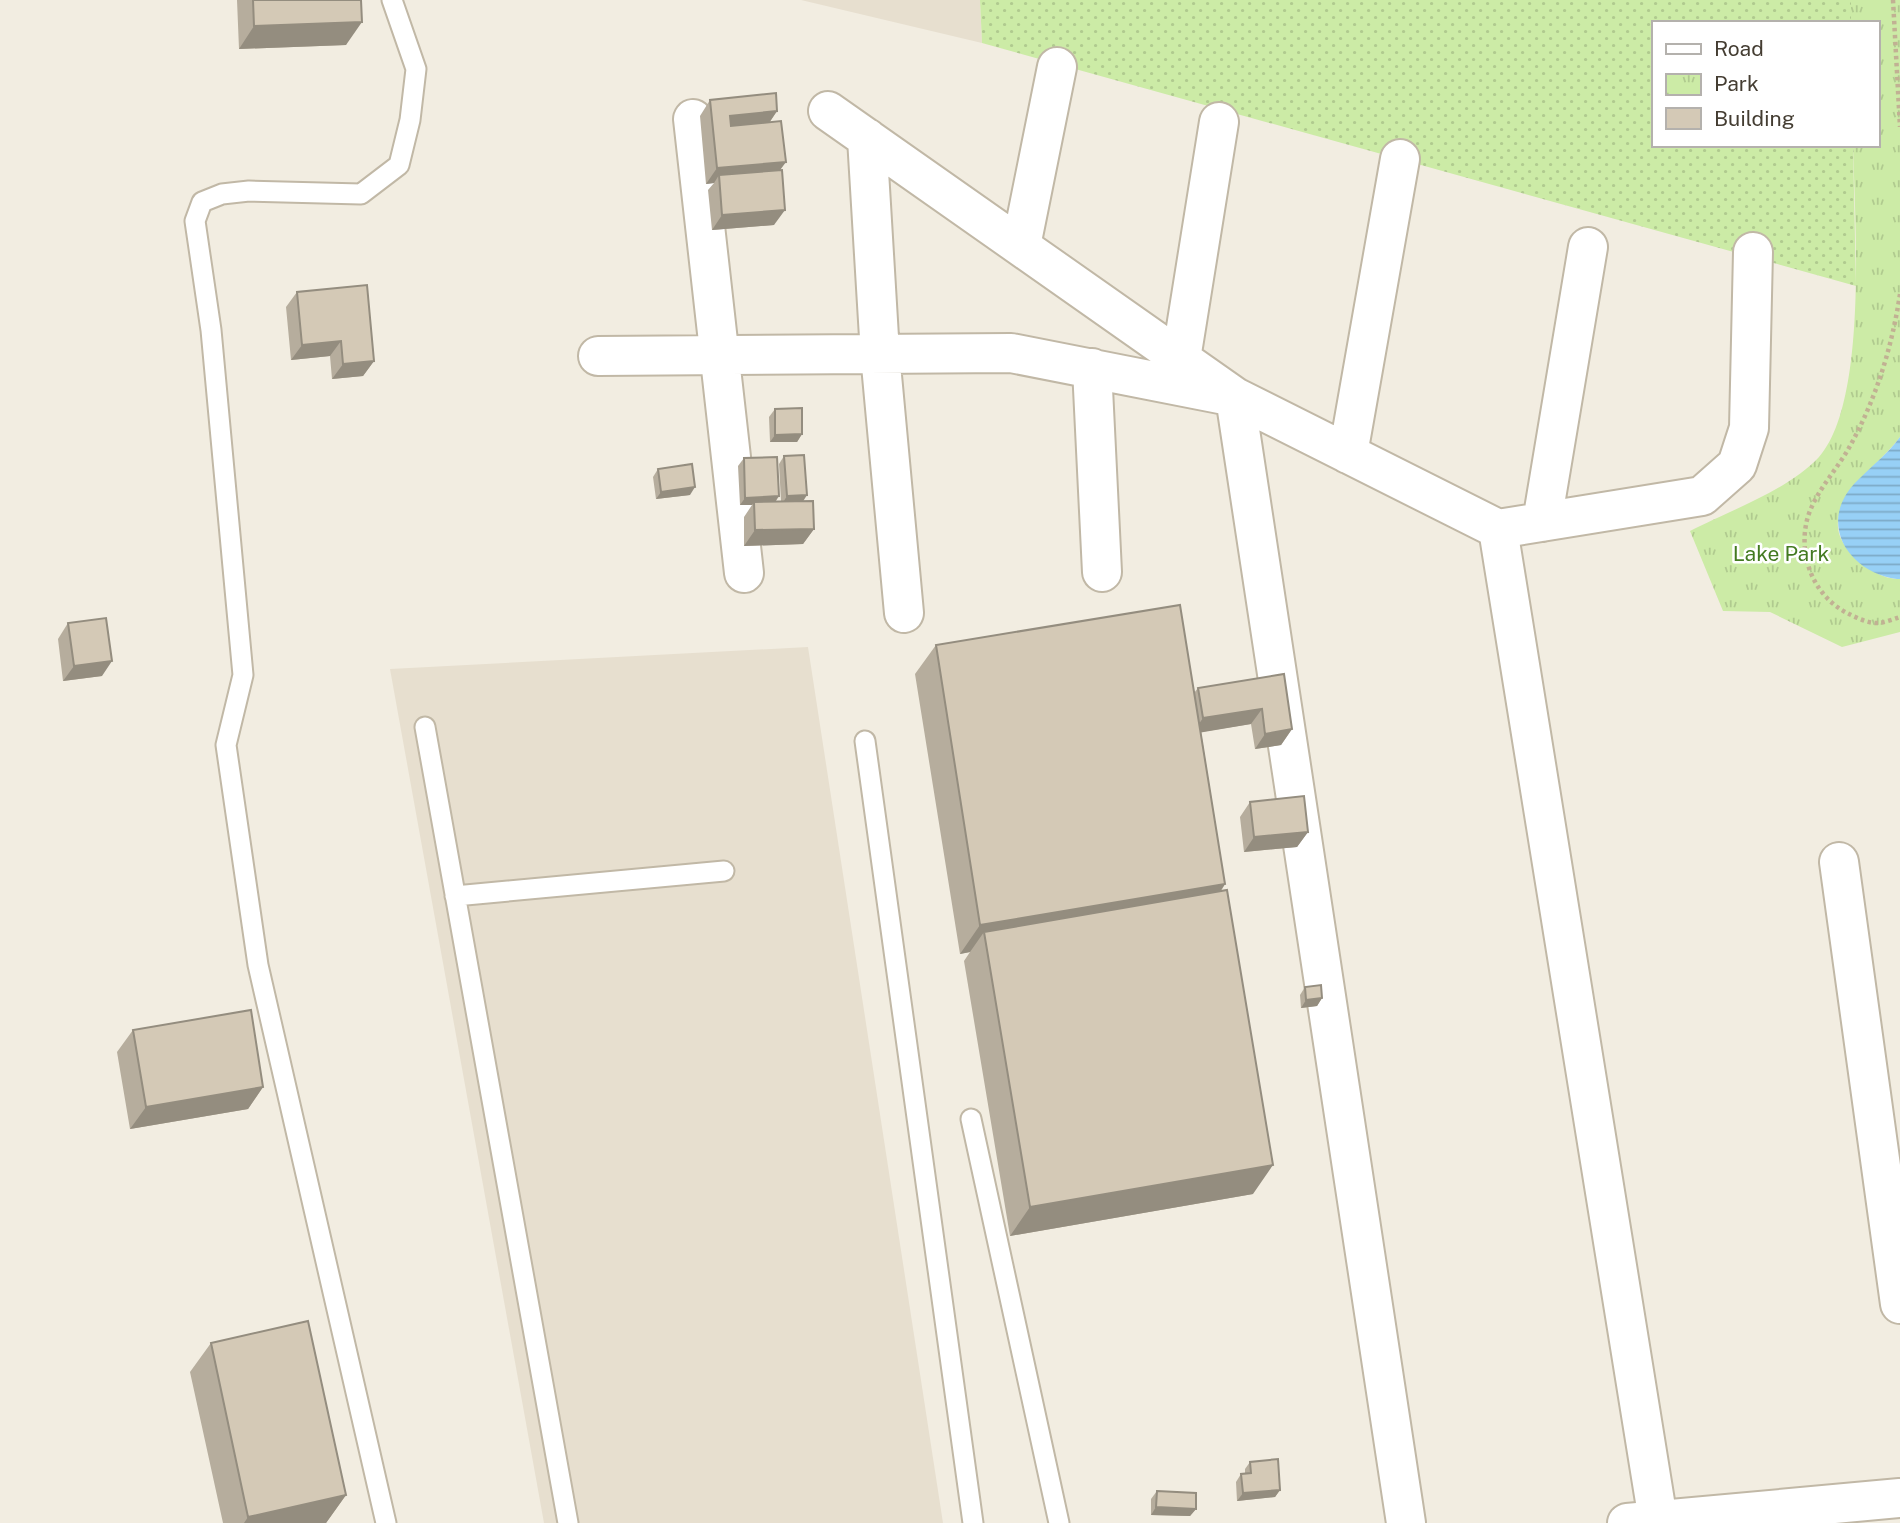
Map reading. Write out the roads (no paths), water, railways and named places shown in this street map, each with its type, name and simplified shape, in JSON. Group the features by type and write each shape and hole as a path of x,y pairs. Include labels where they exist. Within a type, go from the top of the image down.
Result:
{"street":[{"path":"1021,246 1057,68"},
{"path":"828,111 1235,397 1498,529 1702,496 1737,465 1749,428 1753,252"},
{"path":"693,119 744,573"},
{"path":"1181,359 1219,122"},
{"path":"867,138 880,354 904,613"},
{"path":"1348,454 1400,159"},
{"path":"1542,522 1588,247"},
{"path":"598,356 1012,353 1235,397"},
{"path":"1092,368 1102,572"},
{"path":"1235,397 1406,1523"},
{"path":"1498,529 1642,1522 1900,1498"},
{"path":"1839,862 1900,1304"}],"lane":[{"path":"386,1523 258,965 226,745 243,675 211,330 195,221 202,202 222,194 249,191 362,194 400,165 410,120 416,69 392,0"},
{"path":"425,727 568,1523"},
{"path":"864,741 973,1523"},
{"path":"455,896 724,871"},
{"path":"971,1119 1059,1523"}],"water":[{"path":"1900,437 1900,579 1897,579 1880,575 1853,557 1844,545 1838,515 1843,500 1854,484"}],"park label":[{"name":"Lake Park","path":"1781,553"}]}
